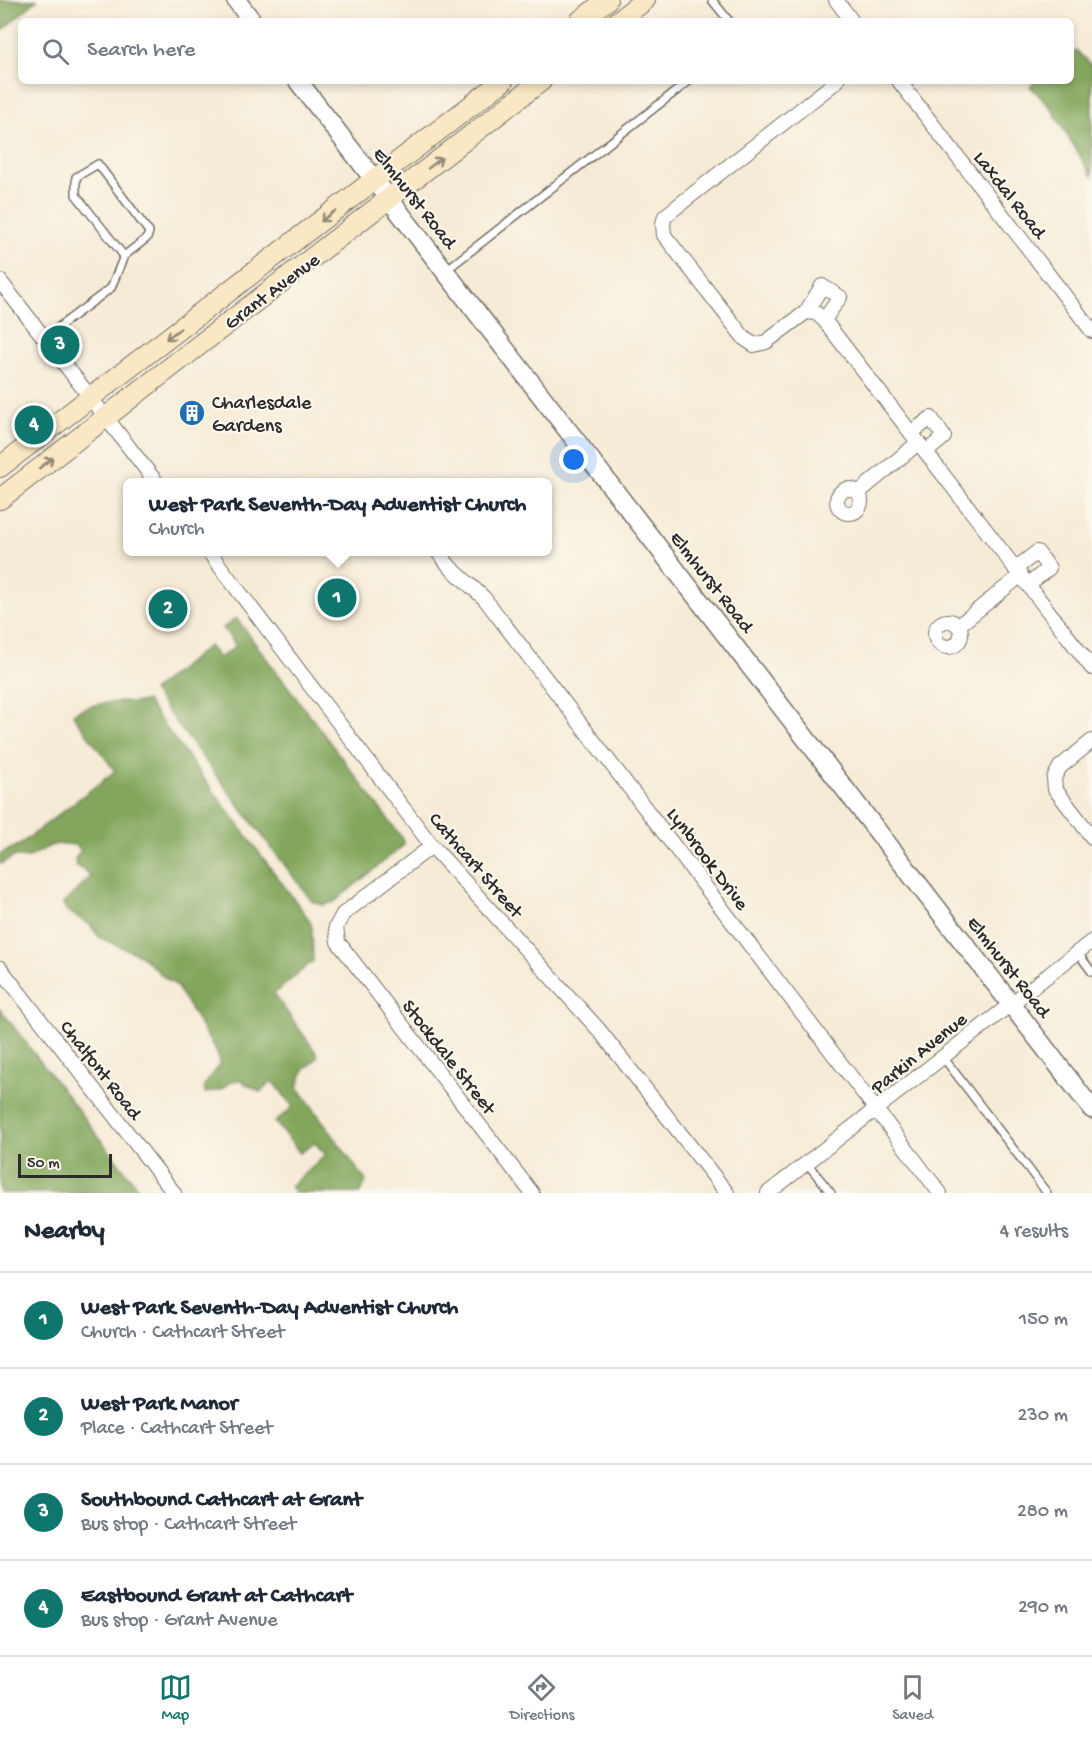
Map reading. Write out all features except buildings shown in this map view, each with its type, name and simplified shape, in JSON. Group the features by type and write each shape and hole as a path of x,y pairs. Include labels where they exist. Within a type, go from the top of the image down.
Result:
{"main road":[{"path":"584,18 608,0"},
{"path":"622,18 645,0"},
{"name":"Grant Avenue","path":"0,467 499,84"},
{"name":"Grant Avenue","path":"0,499 537,84"}],"street":[{"path":"236,0 250,18"},
{"path":"836,0 850,18"},
{"name":"Elmhurst Road","path":"300,84 1092,1109"},
{"path":"824,320 840,297 822,286 806,312 766,342 754,345 745,339 664,235 663,224 665,216 833,84"},
{"name":"Laxdal Road","path":"901,84 1092,331"},
{"path":"0,281 152,478"},
{"path":"806,312 816,313 824,320 1092,668"},
{"path":"858,493 918,442"},
{"name":"Cathcart Street","path":"211,556 432,846 599,1030 727,1193"},
{"name":"Lynbrook Drive","path":"443,556 450,567 484,598 940,1193"},
{"path":"958,626 1021,577"},
{"path":"1092,741 1060,767 1054,778 1055,789 1092,837"},
{"name":"Stockdale Street","path":"432,846 343,914 336,927 338,942 532,1193"},
{"name":"Parkin Avenue","path":"768,1193 1092,941"},
{"name":"Chalfont Road","path":"0,968 174,1193"}],"lane":[{"path":"712,0 727,18"},
{"path":"444,271 685,84"},
{"path":"44,338 111,288 124,256 147,238 149,232 98,164 76,177 76,195 124,256"},
{"path":"1077,952 1092,972"},
{"path":"943,1057 1047,1193"},
{"path":"807,1163 831,1193"}],"green space":[{"path":"0,0 37,0 0,32"},
{"path":"1076,50 1092,66 1092,176 1051,108 1030,86 1033,84 1074,84 1074,52"},
{"path":"236,618 403,839 404,845 334,902 323,905 312,901 152,691 209,646 219,658 236,646 223,628"},
{"path":"125,701 131,703 146,701 308,918 312,927 313,961 274,994 318,1055 314,1062 304,1069 298,1087 366,1181 360,1193 295,1193 290,1186 326,1155 315,1143 300,1153 275,1122 293,1107 273,1081 260,1092 240,1080 232,1081 220,1090 205,1093 204,1086 219,1066 218,1055 176,985 140,955 100,938 90,925 66,910 63,904 90,877 76,865 75,859 81,850 76,845 50,846 27,858 15,856 0,864 0,854 19,845 115,771 73,715 90,706"},
{"path":"0,1009 142,1193 0,1193"}],"place":[{"name":"Southbound Cathcart at Grant","path":"60,345"},
{"name":"Charlesdale Gardens","path":"192,413"},
{"name":"Eastbound Grant at Cathcart","path":"34,425"},
{"name":"West Park Seventh-Day Adventist Church","path":"337,598"},
{"name":"West Park Manor","path":"168,609"}]}
